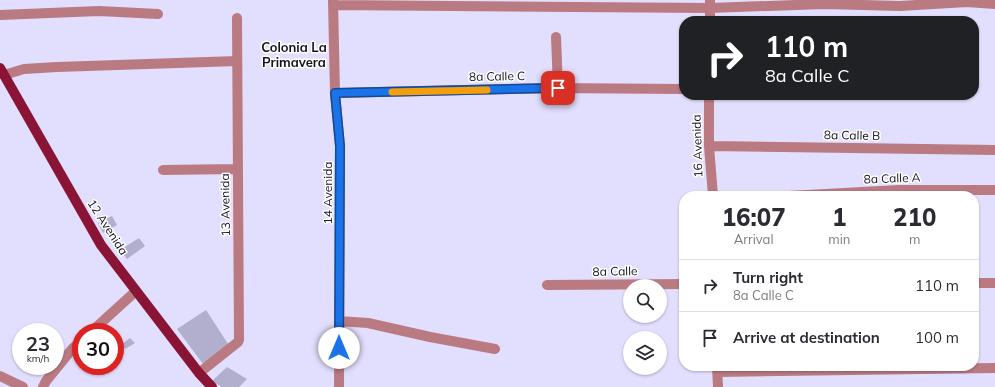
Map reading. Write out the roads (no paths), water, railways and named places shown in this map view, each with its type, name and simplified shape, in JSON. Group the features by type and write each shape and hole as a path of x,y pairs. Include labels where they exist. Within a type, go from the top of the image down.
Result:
{"main road":[{"name":"12 Avenida","path":"2,71 101,244 199,373 212,387"}],"street":[{"path":"333,3 832,4 900,6 967,2 995,4"},
{"name":"14 Avenida","path":"333,3 335,93 340,146 339,387"},
{"path":"710,4 710,16"},
{"path":"0,15 99,11 158,14"},
{"name":"13 Avenida","path":"199,373 239,340 237,18"},
{"path":"556,37 558,88"},
{"path":"2,71 57,67 237,61"},
{"name":"8a Calle C","path":"335,93 558,88 679,88"},
{"name":"16 Avenida","path":"709,100 709,146 713,191"},
{"name":"8a Calle B","path":"709,146 995,150"},
{"path":"163,170 238,169"},
{"name":"8a Calle A","path":"881,191 995,190"},
{"path":"979,283 995,283"},
{"name":"8a Calle","path":"547,285 679,284"},
{"path":"101,323 136,291"},
{"path":"339,321 368,323 430,337 495,348"},
{"path":"43,387 46,381 72,349"},
{"path":"979,368 995,368"},
{"path":"717,371 718,387"},
{"path":"0,376 23,387"}],"district":[{"name":"Colonia La Primavera","path":"294,54"}]}
